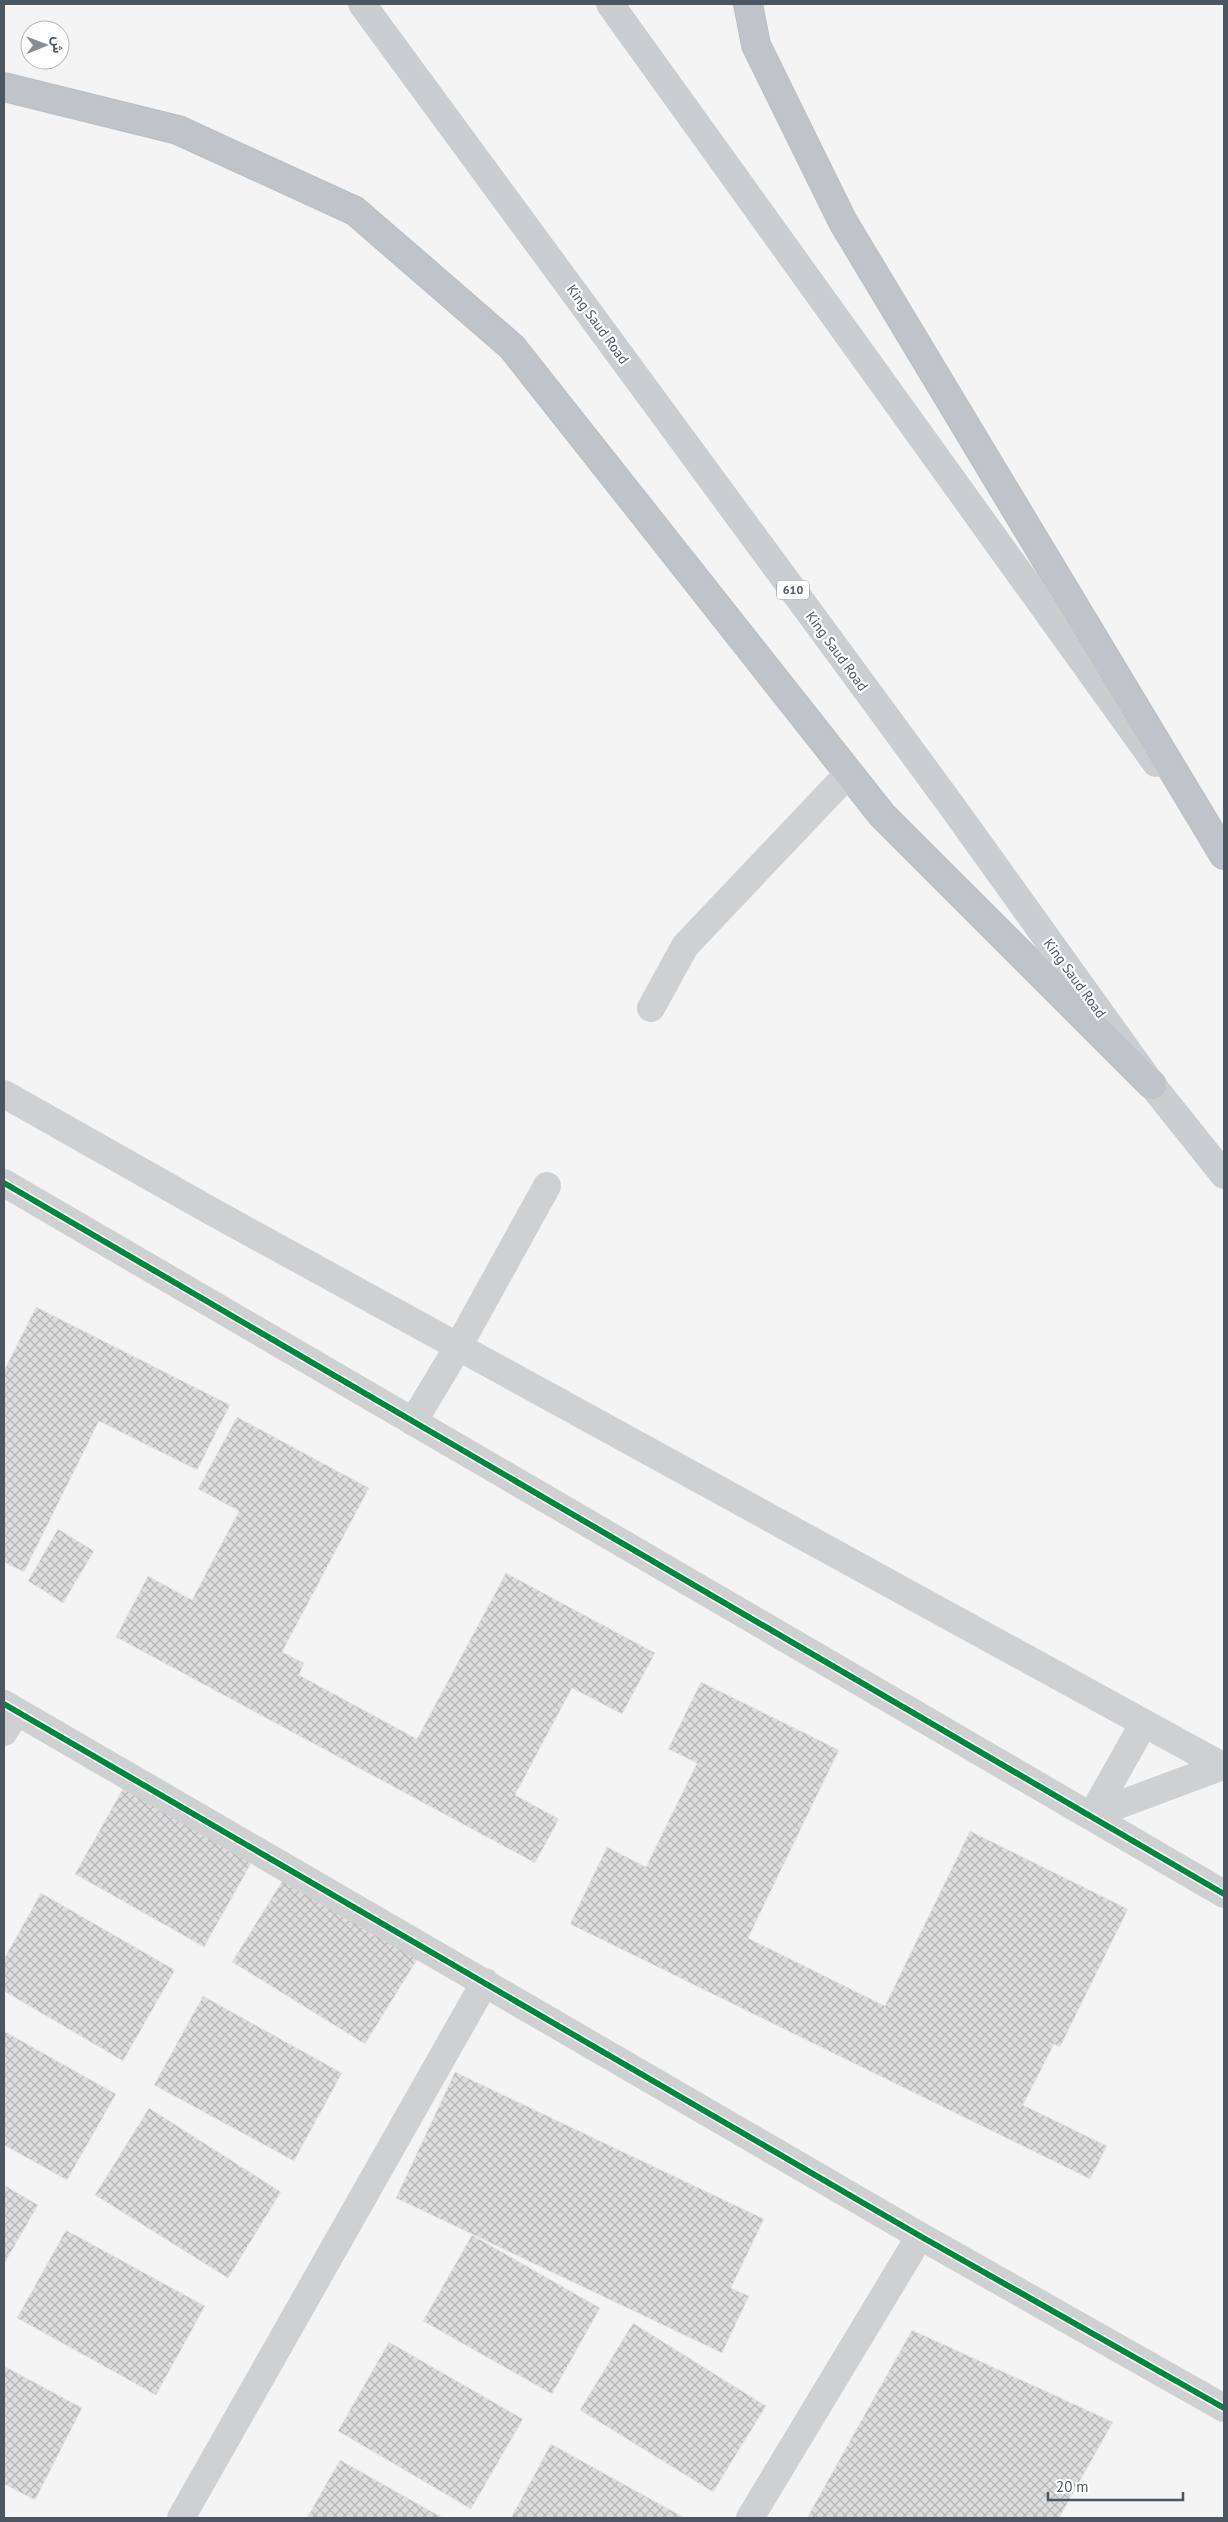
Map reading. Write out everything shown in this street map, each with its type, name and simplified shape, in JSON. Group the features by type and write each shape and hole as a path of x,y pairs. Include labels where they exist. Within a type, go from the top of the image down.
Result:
{"highway":[{"path":"748,4 756,44 843,222 1224,856"},
{"path":"4,88 178,130 355,211 512,347 882,815 1152,1086"}],"main road":[{"name":"King Saud Road","path":"362,4 945,797 1152,1086 1224,1175"},
{"path":"610,4 1224,856"}],"street":[{"path":"651,1008 686,946 849,773"},
{"path":"4,1094 219,1216 1223,1767"},
{"path":"4,1184 1224,1894"},
{"path":"413,1422 458,1347 546,1186"},
{"path":"8,1715 485,1982 920,2236 1224,2408"},
{"path":"1144,1723 1092,1815 1223,1767"},
{"path":"181,2518 485,1982"},
{"path":"750,2518 920,2236"}],"building":[{"path":"36,1307 230,1405 197,1470 99,1421 24,1572 4,1562 4,1371"},
{"path":"237,1417 369,1488 282,1652 304,1663 299,1675 417,1739 506,1573 655,1653 622,1714 572,1688 515,1795 559,1819 535,1863 116,1637 148,1576 192,1600 239,1511 198,1489"},
{"path":"58,1529 94,1551 63,1603 28,1581"},
{"path":"701,1682 839,1750 748,1938 885,2006 970,1831 1128,1909 1060,2047 1054,2044 1023,2105 1107,2146 1090,2179 570,1924 607,1847 646,1867 697,1763 668,1749"},
{"path":"124,1787 253,1860 204,1947 75,1874"},
{"path":"286,1875 418,1958 365,2044 232,1962"},
{"path":"41,1893 175,1970 123,2061 4,1991 4,1959"},
{"path":"203,1996 342,2073 294,2161 154,2085"},
{"path":"4,2031 116,2094 67,2180 4,2145"},
{"path":"455,2072 764,2219 731,2288 749,2296 722,2353 396,2198"},
{"path":"149,2108 281,2192 228,2278 95,2195"},
{"path":"4,2185 38,2205 4,2264"},
{"path":"66,2230 205,2306 156,2395 17,2318"},
{"path":"472,2235 600,2308 552,2394 423,2321"},
{"path":"633,2323 766,2406 713,2492 580,2410"},
{"path":"912,2330 1113,2422 1059,2518 807,2518"},
{"path":"389,2342 523,2419 471,2509 338,2431"},
{"path":"4,2366 82,2408 35,2500 4,2484"},
{"path":"551,2444 685,2518 511,2518"},
{"path":"340,2460 443,2518 307,2518"}],"cycle path":[{"path":"4,1183 1224,1894"},
{"path":"4,1704 920,2236 1224,2408"}]}
